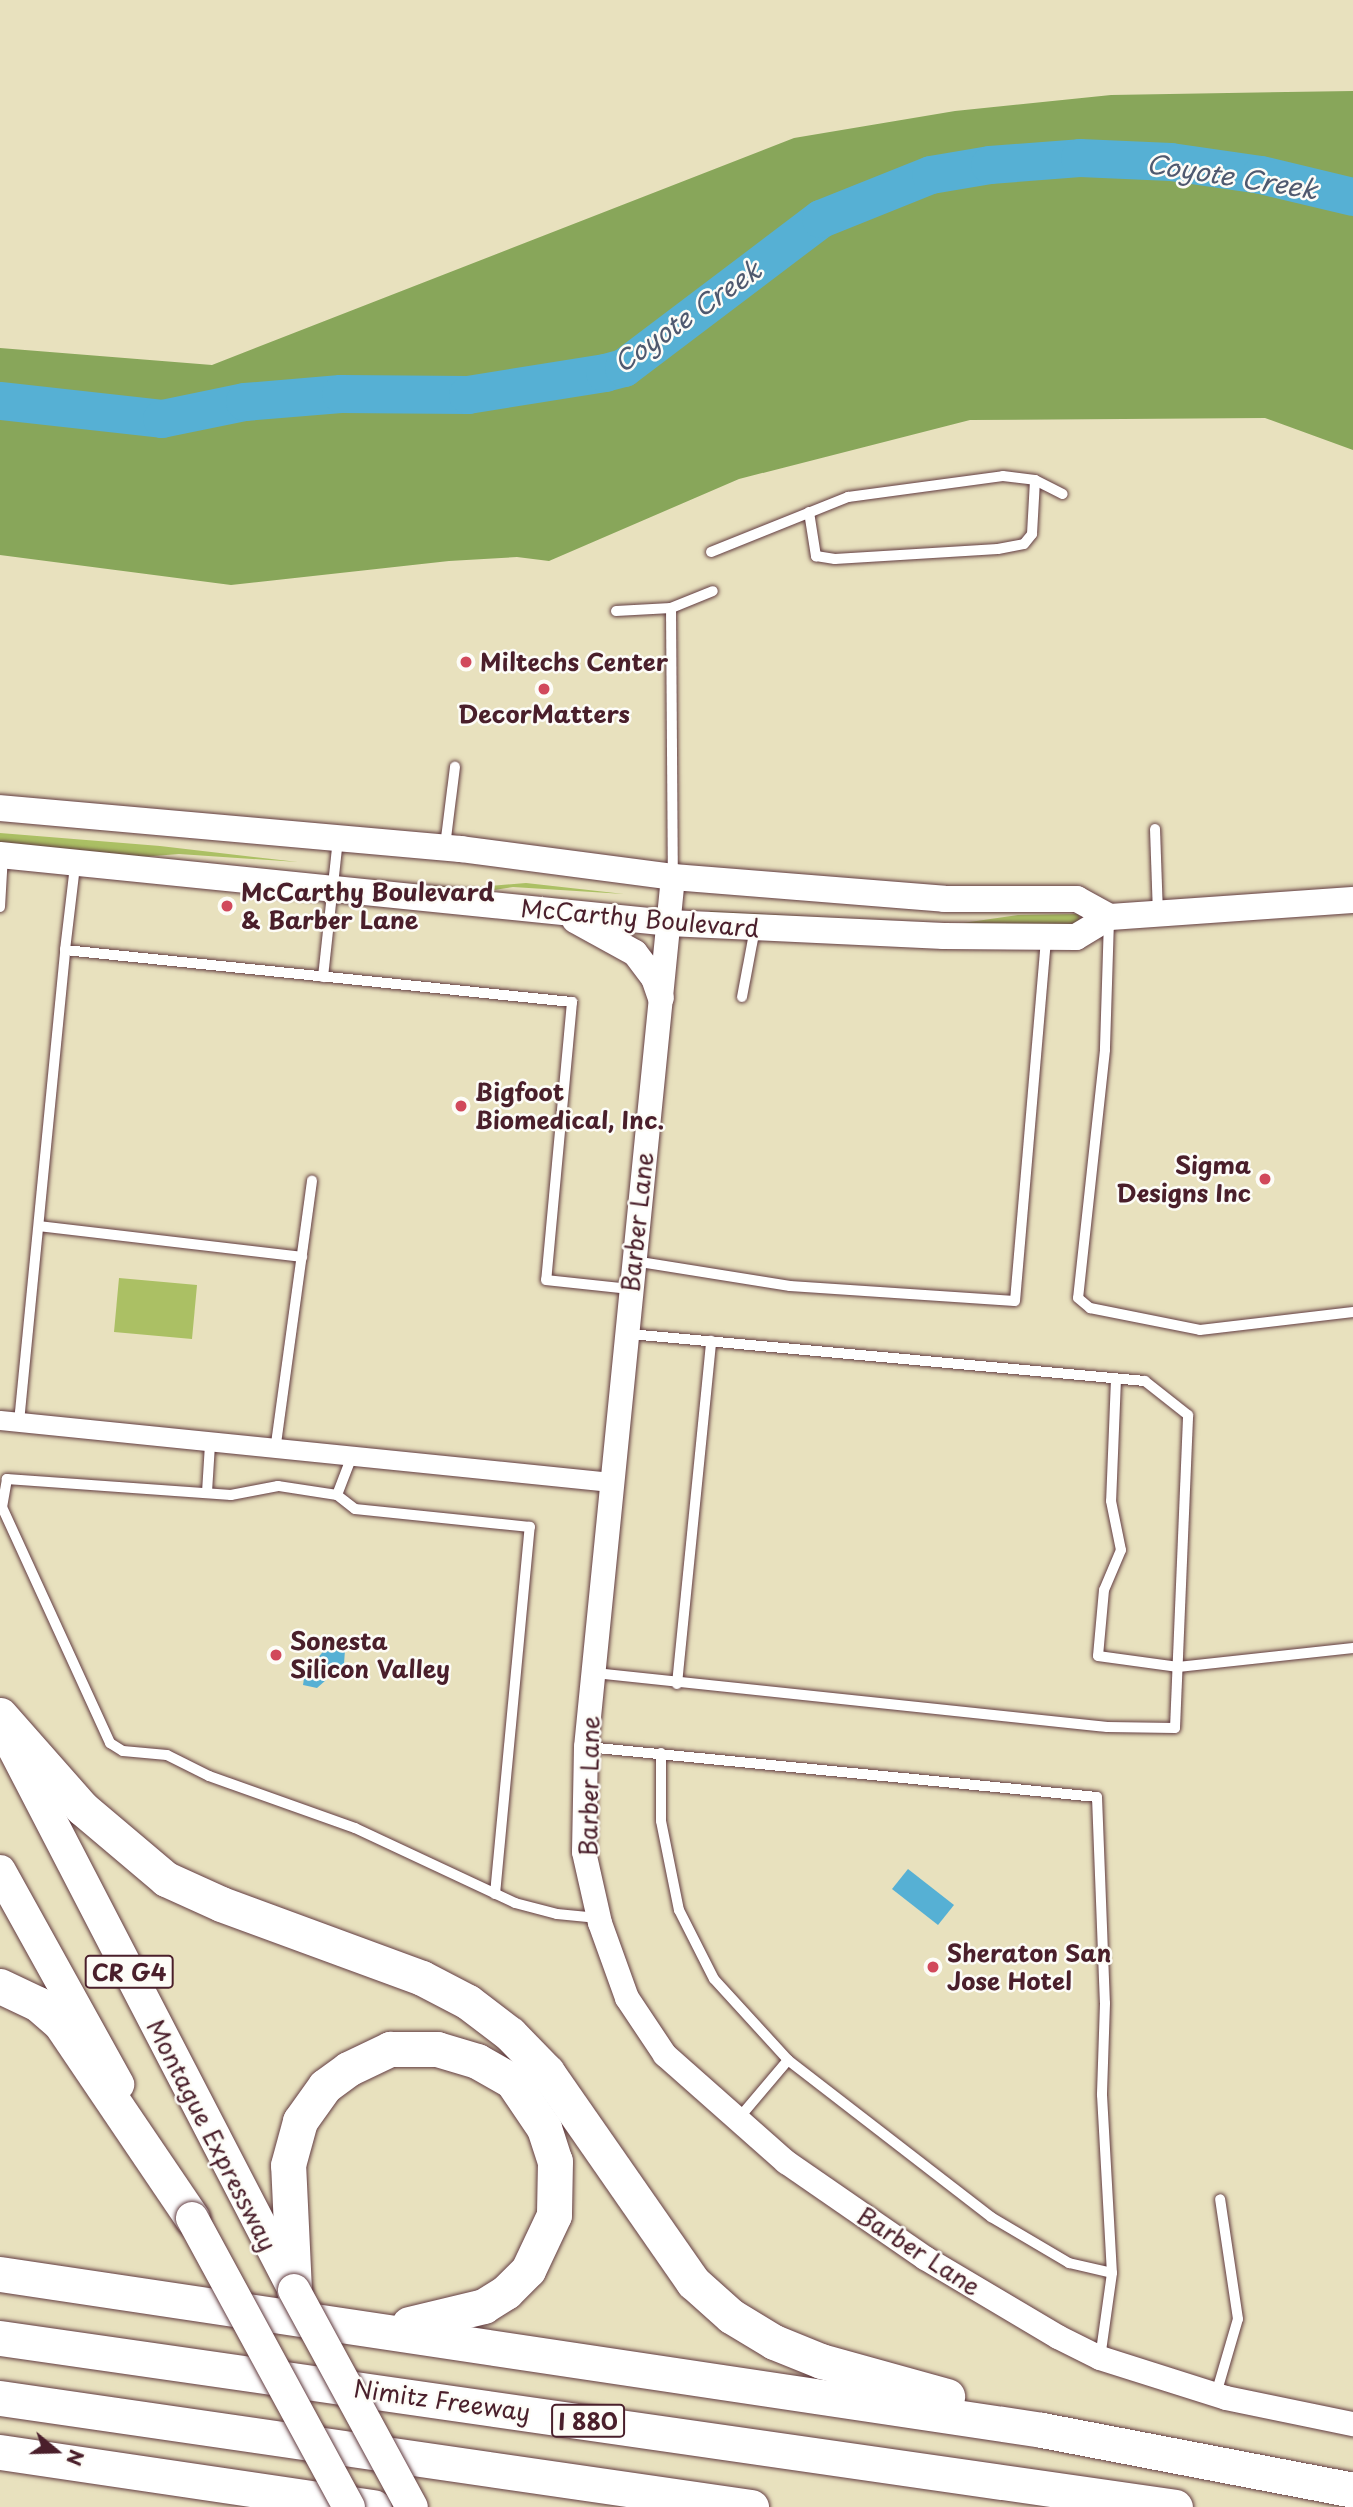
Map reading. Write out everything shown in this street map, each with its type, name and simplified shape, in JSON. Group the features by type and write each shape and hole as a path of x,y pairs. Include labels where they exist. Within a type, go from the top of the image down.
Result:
{"highway":[{"path":"0,1715 82,1808 166,1879 422,1978 468,2002 510,2034 547,2072 693,2281 731,2316 774,2342 821,2361 1007,2413 1042,2430"},
{"name":"Montague Expressway","path":"0,1722 273,2220"},
{"name":"CR G4","path":"0,1871 349,2507"},
{"path":"0,1986 37,2004 60,2023 192,2218"},
{"path":"371,2327 429,2322 484,2306 528,2270 554,2215 555,2161 534,2108 512,2081 477,2060 437,2049 390,2049 348,2069 325,2086 300,2121 273,2220 294,2290 412,2507"},
{"path":"0,2274 371,2327 1042,2430 1353,2490"},
{"name":"Nimitz Freeway","path":"0,2338 1175,2507"},
{"name":"I 880","path":"0,2398 751,2507"},
{"path":"0,2452 374,2507"},
{"path":"233,2507 310,2498"}],"main road":[{"name":"McCarthy Boulevard","path":"0,808 444,848 673,877 944,899 1077,899 1109,917"},
{"name":"McCarthy Boulevard","path":"1,855 669,923 755,928 1076,937 1109,917 1353,900"},
{"path":"550,911 599,930 635,953 654,978 661,998"}],"street":[{"name":"Barber Lane","path":"673,877 625,1334 586,1747 584,1852 598,1917 627,1998 645,2028 698,2089 786,2162 925,2258 1100,2358 1216,2395 1353,2424"},
{"path":"10,1421 351,1459 611,1482"}],"lane":[{"path":"711,552 848,497 1003,476 1035,480 1063,494"},
{"path":"810,512 816,556 835,559 998,549 1024,544 1032,534 1035,480"},
{"path":"616,611 671,608 713,591"},
{"path":"671,608 673,877"},
{"path":"444,848 455,767"},
{"path":"1155,829 1158,914"},
{"path":"323,977 338,838"},
{"path":"0,907 1,855"},
{"path":"10,1421 38,1226 75,862"},
{"path":"1109,917 1105,1050 1078,1298 1090,1308 1200,1330 1353,1312"},
{"path":"742,997 755,928"},
{"path":"633,1260 790,1286 1015,1301 1046,937"},
{"path":"65,950 572,1002 546,1280 630,1289"},
{"path":"275,1451 312,1181"},
{"path":"38,1226 302,1256"},
{"path":"592,1672 677,1685 1107,1727 1175,1728 1188,1415 1145,1381 625,1334"},
{"path":"677,1685 711,1341"},
{"path":"1116,1379 1111,1501 1121,1550 1104,1590 1098,1656 1178,1667 1353,1648"},
{"path":"207,1492 210,1444"},
{"path":"337,1495 351,1459"},
{"path":"495,1894 530,1527 355,1509 337,1495 278,1486 231,1494 7,1479 2,1507 110,1743 123,1751 167,1755 209,1776 355,1828 495,1894 557,1914 598,1917"},
{"path":"586,1747 1097,1797 1105,2003 1103,2107 1112,2273 1100,2358"},
{"path":"661,1754 661,1821 679,1910 714,1979 788,2060 991,2217 1069,2263 1112,2273"},
{"path":"737,2121 788,2060"},
{"path":"1216,2395 1238,2319 1220,2199"}],"green space":[{"path":"1353,91 1353,450 1265,418 970,420 739,479 549,561 517,557 449,561 231,585 0,555 0,348 212,365 794,138 955,111 1111,95"},
{"path":"0,833 160,846 298,862 179,854 141,857 0,845"},
{"path":"362,880 466,888 526,883 624,894 513,887 475,893"},
{"path":"710,911 956,924 1018,915 1079,914 1081,926 911,928 707,915"},
{"path":"119,1278 197,1285 192,1339 114,1332"}],"water":[{"path":"326,1648 345,1650 344,1664 317,1688 303,1685 306,1665 311,1666"},
{"path":"908,1869 954,1905 938,1925 892,1889"}],"waterway":[{"name":"Coyote Creek","path":"0,401 162,419 245,402 341,394 468,395 605,373 624,368 821,219 931,175 990,165 1080,158 1171,162 1261,175 1353,197"}],"place":[{"name":"Miltechs Center","path":"466,662"},
{"name":"DecorMatters","path":"544,689"},
{"name":"McCarthy Boulevard & Barber Lane","path":"227,906"},
{"name":"Bigfoot Biomedical, Inc.","path":"461,1106"},
{"name":"Sigma Designs Inc","path":"1265,1179"},
{"name":"Sonesta Silicon Valley","path":"276,1655"},
{"name":"Sheraton San Jose Hotel","path":"933,1967"}]}
